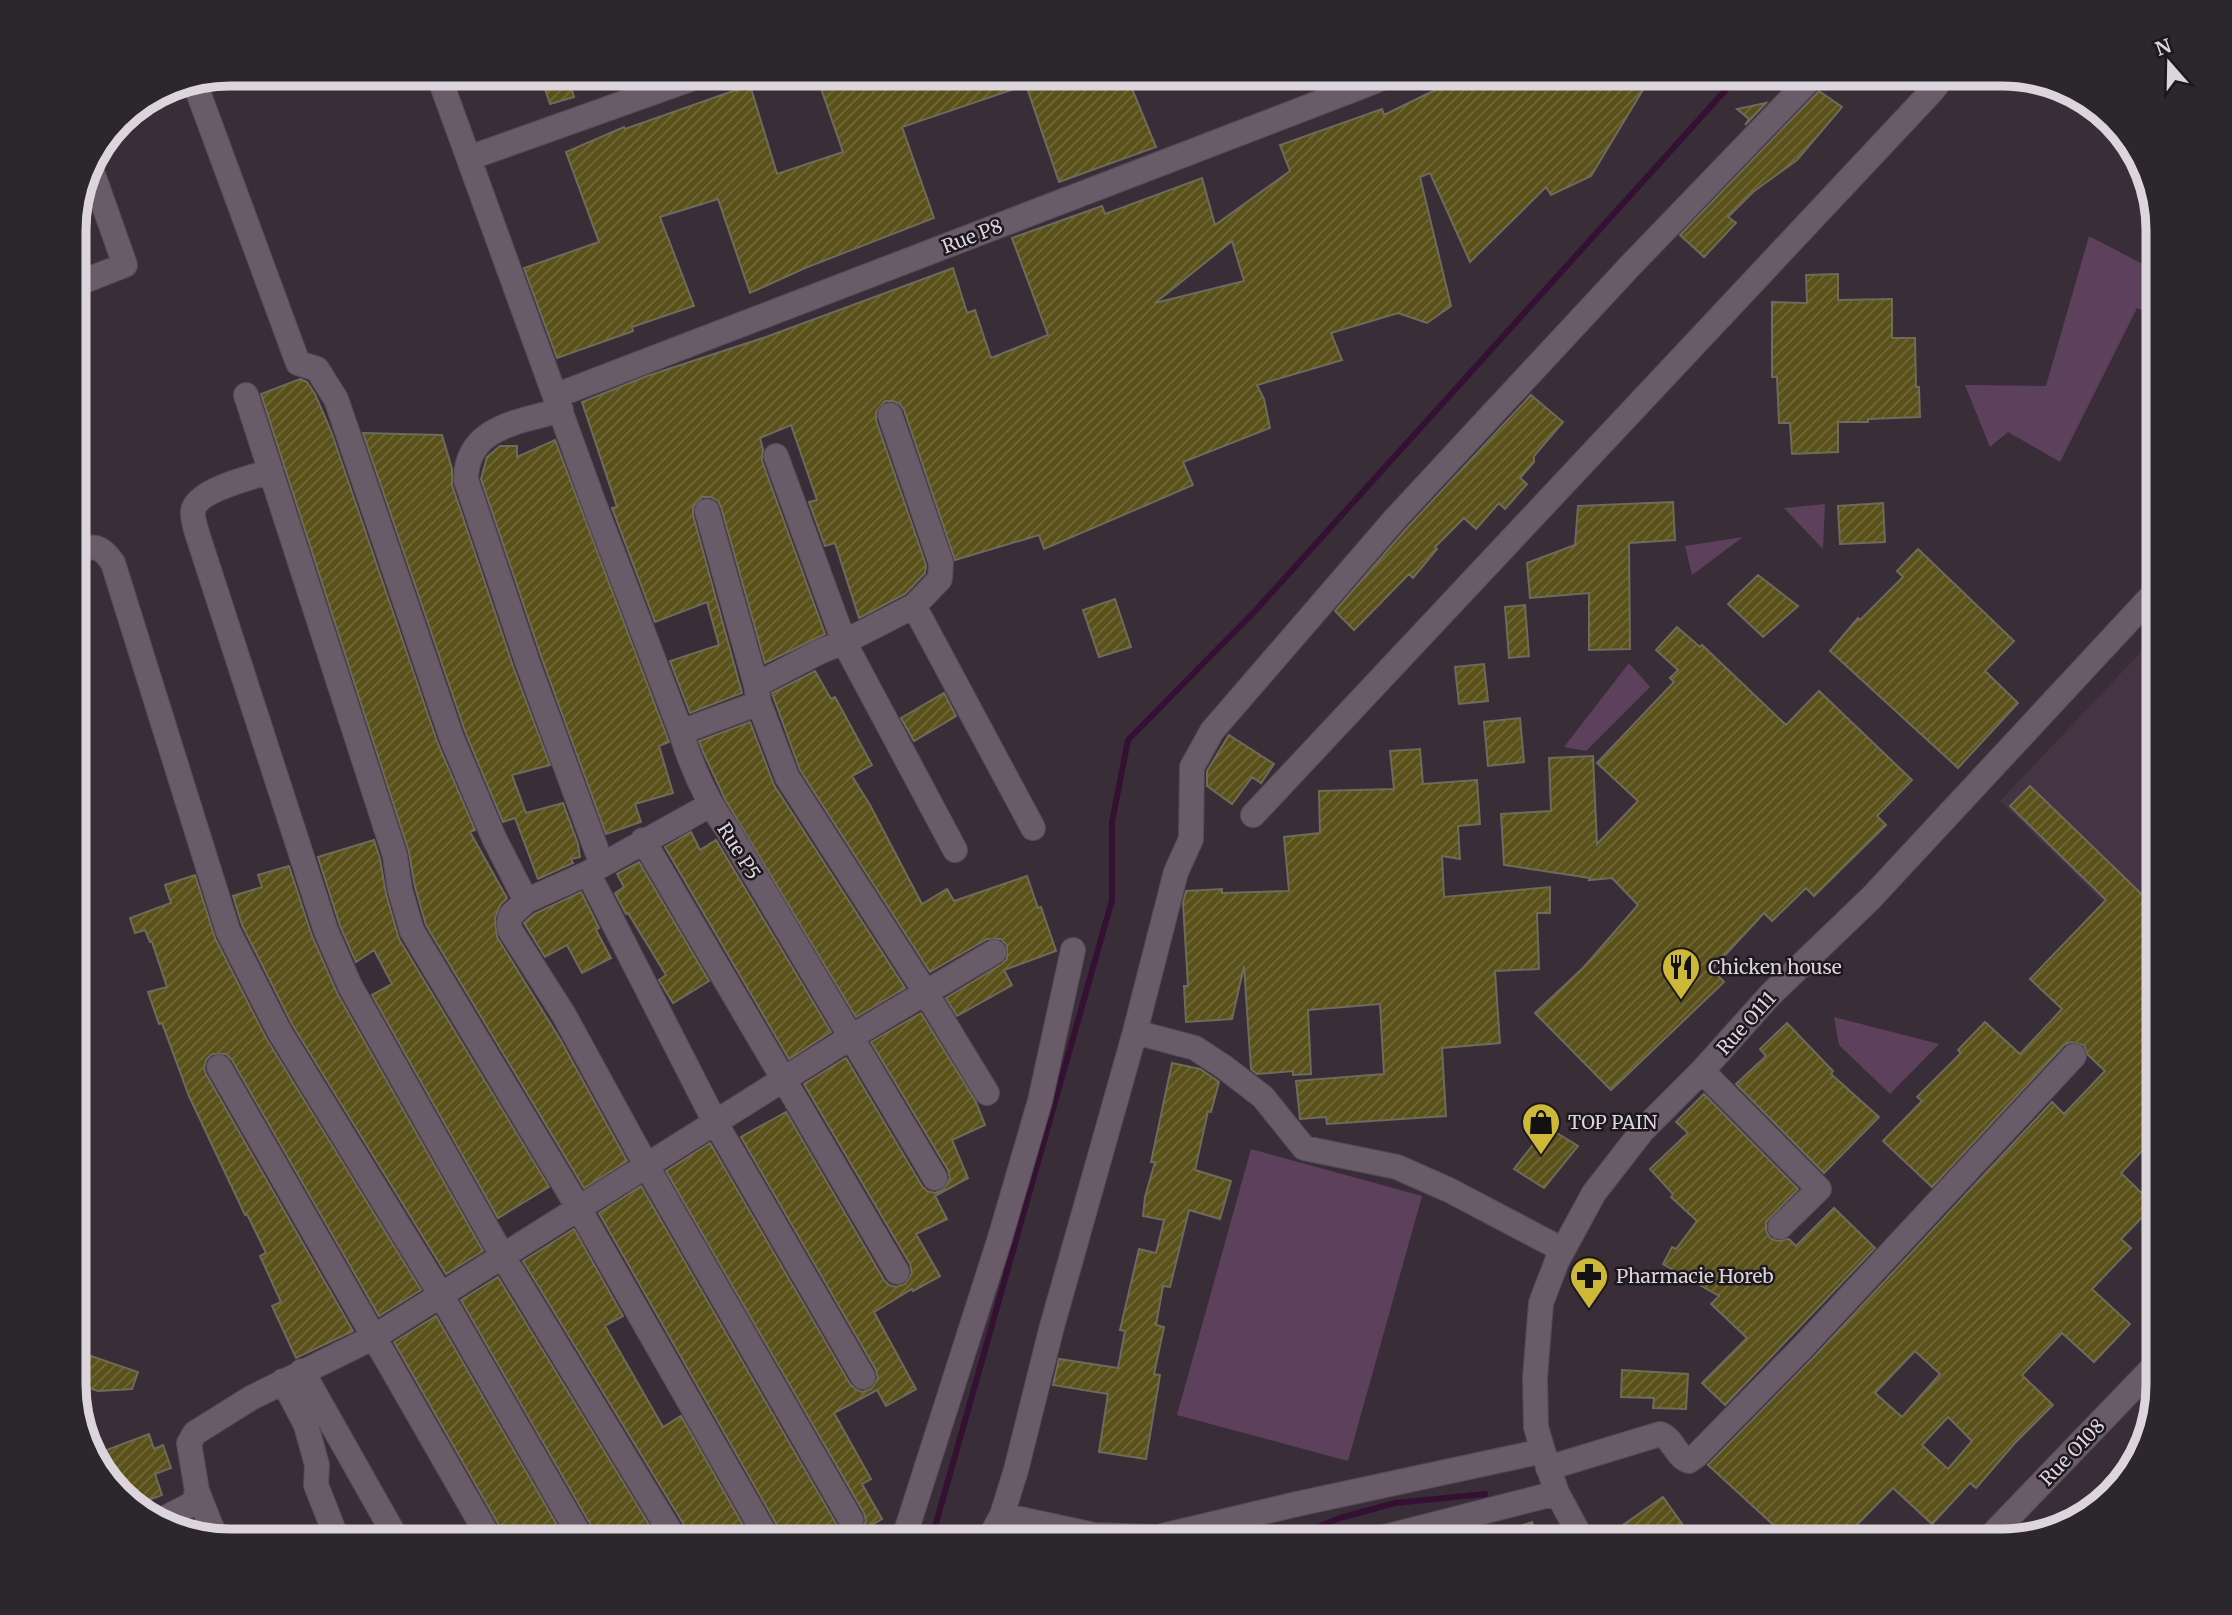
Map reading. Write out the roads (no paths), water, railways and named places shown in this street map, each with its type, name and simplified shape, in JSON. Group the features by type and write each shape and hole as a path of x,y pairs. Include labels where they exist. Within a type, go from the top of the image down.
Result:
{"street":[{"name":"Rue P5","path":"442,86 692,768 710,805 729,832 935,1178"},
{"path":"469,158 671,86"},
{"name":"Rue P8","path":"863,1377 715,1122 595,869 466,480 466,466 489,432 1362,86"},
{"path":"995,1529 1016,1470 1051,1331 1135,1032 1176,872 1191,839 1192,767 1212,731 1395,519 1630,266 1803,86"},
{"path":"1253,815 1936,86"},
{"path":"198,90 298,363 317,369 336,399 452,739 494,838 526,901"},
{"path":"86,280 125,265 95,180"},
{"path":"246,395 395,856 400,890 412,932 578,1207 762,1529"},
{"path":"681,732 757,694 819,652 914,606 940,579 941,563 890,415"},
{"path":"776,456 844,642 955,850"},
{"path":"271,471 208,493 197,502 193,513 197,533 326,931 350,986 502,1255 668,1529"},
{"path":"707,511 757,694 787,777 926,993 987,1094"},
{"path":"86,549 96,547 106,552 113,563 228,931 279,1031 441,1295 576,1529"},
{"name":"Rue O111","path":"1576,1529 1557,1493 1536,1427 1536,1346 1541,1303 1563,1251 1594,1193 1643,1130 1702,1071 1771,994 1871,898 2146,602"},
{"path":"914,606 1033,828"},
{"path":"710,805 595,869 526,901 510,915 510,930 564,1015 646,1165 851,1520"},
{"path":"643,840 897,1272"},
{"path":"907,1529 1000,1238 1040,1101 1073,950"},
{"path":"212,1528 197,1491 189,1443 195,1433 293,1376 374,1337 851,1037 994,952"},
{"path":"1135,1032 1195,1048 1263,1097 1304,1148 1397,1167 1449,1190 1563,1251"},
{"path":"1192,1529 1297,1504 1545,1460 1660,1434 1667,1437 1682,1459 1689,1461 1811,1338 2074,1056"},
{"path":"219,1068 484,1529"},
{"path":"1702,1071 1819,1189 1780,1227"},
{"name":"Rue O108","path":"1998,1529 2146,1375"},
{"path":"293,1376 317,1465 316,1485 333,1529"},
{"path":"293,1376 390,1529"},
{"path":"170,1516 194,1503 197,1491"},
{"path":"1419,1529 1557,1493"},
{"path":"1002,1515 1066,1529"}],"waterway":[{"path":"934,1529 1112,900 1112,822 1128,740 1256,610 1729,86"},
{"path":"1312,1529 1395,1503 1485,1494"}],"place":[{"name":"Chicken house","path":"1681,1001"},
{"name":"TOP PAIN","path":"1541,1156"},
{"name":"Pharmacie Horeb","path":"1589,1310"}]}
